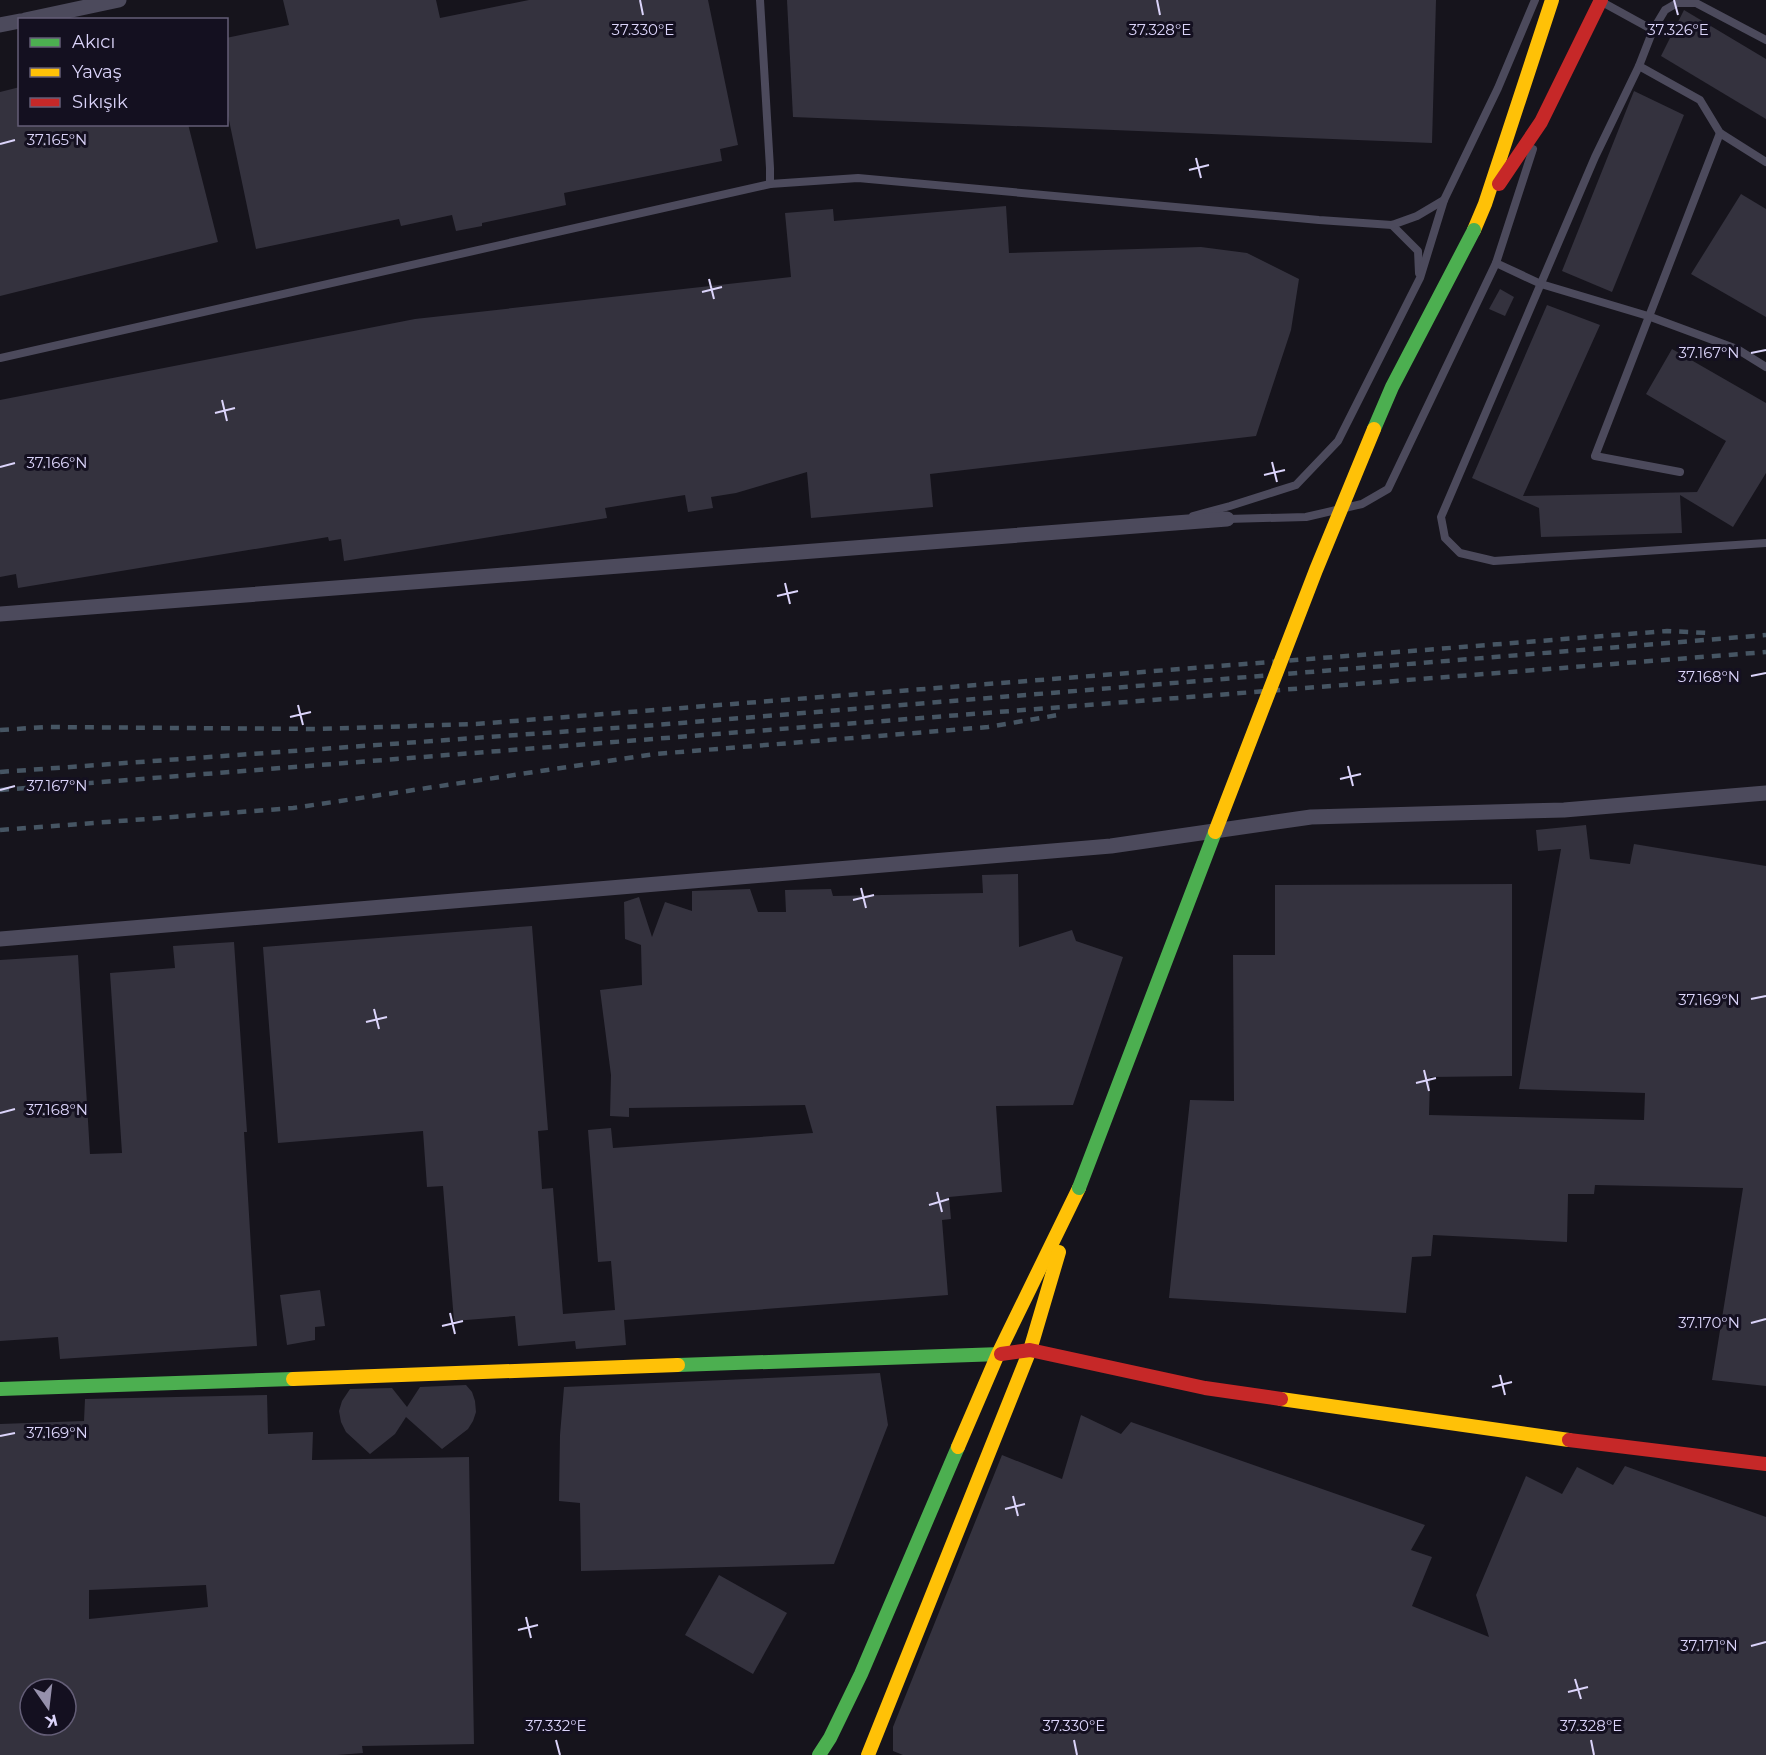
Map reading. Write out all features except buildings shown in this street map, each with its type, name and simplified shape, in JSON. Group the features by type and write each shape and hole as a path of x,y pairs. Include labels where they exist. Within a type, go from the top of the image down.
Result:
{"street":[{"path":"34,18 119,0"},
{"path":"868,1755 1029,1350 1078,1188 1316,570 1392,387 1474,230 1485,204 1552,0"},
{"path":"1485,204 1541,122 1601,1"},
{"path":"0,25 18,21"},
{"path":"0,614 1227,519"},
{"path":"0,939 1101,847 1311,818 1564,810 1766,793"},
{"path":"819,1755 830,1738 861,1674 998,1354 1078,1188"},
{"path":"0,1389 998,1354 1029,1350 1205,1388 1541,1437 1766,1464"}],"lane":[{"path":"760,0 770,184"},
{"path":"1161,524 1230,506 1296,485 1338,441 1420,278 1444,200 1498,88 1535,0"},
{"path":"1601,1 1653,30"},
{"path":"1766,40 1696,3 1677,3 1665,10 1653,30 1639,66 1595,158 1441,517 1445,538 1460,553 1494,561 1766,543"},
{"path":"1639,66 1700,100 1720,133 1766,162"},
{"path":"1227,519 1306,517 1362,504 1388,489 1496,263 1541,122"},
{"path":"1680,472 1595,456 1720,133"},
{"path":"0,358 770,184 858,177 1392,225 1417,216 1444,200"},
{"path":"1392,225 1418,251 1420,278"},
{"path":"1496,263 1540,284 1648,316 1737,349 1766,367"}],"railway":[{"path":"0,730 46,727 317,729 476,724 1667,631 1709,633"},
{"path":"0,772 656,725 1766,635"},
{"path":"0,790 1766,652"},
{"path":"0,830 293,808 655,754 988,727 1058,715"}],"traffic: fast":[{"path":"1374,429 1392,387 1474,230"},
{"path":"1079,1188 1215,832"},
{"path":"678,1365 1001,1354"},
{"path":"0,1389 293,1379"},
{"path":"819,1755 830,1738 861,1674 958,1447"}],"traffic: slow":[{"path":"1474,230 1485,204 1552,0"},
{"path":"1215,832 1316,570 1374,429"},
{"path":"958,1447 998,1354 1079,1188"},
{"path":"868,1755 1030,1350 1059,1252"},
{"path":"293,1379 678,1365"},
{"path":"1281,1399 1569,1440"}],"traffic: jam":[{"path":"1499,184 1541,122 1601,0"},
{"path":"1001,1354 1030,1350 1205,1388 1281,1399"},
{"path":"1569,1440 1766,1464"}]}
